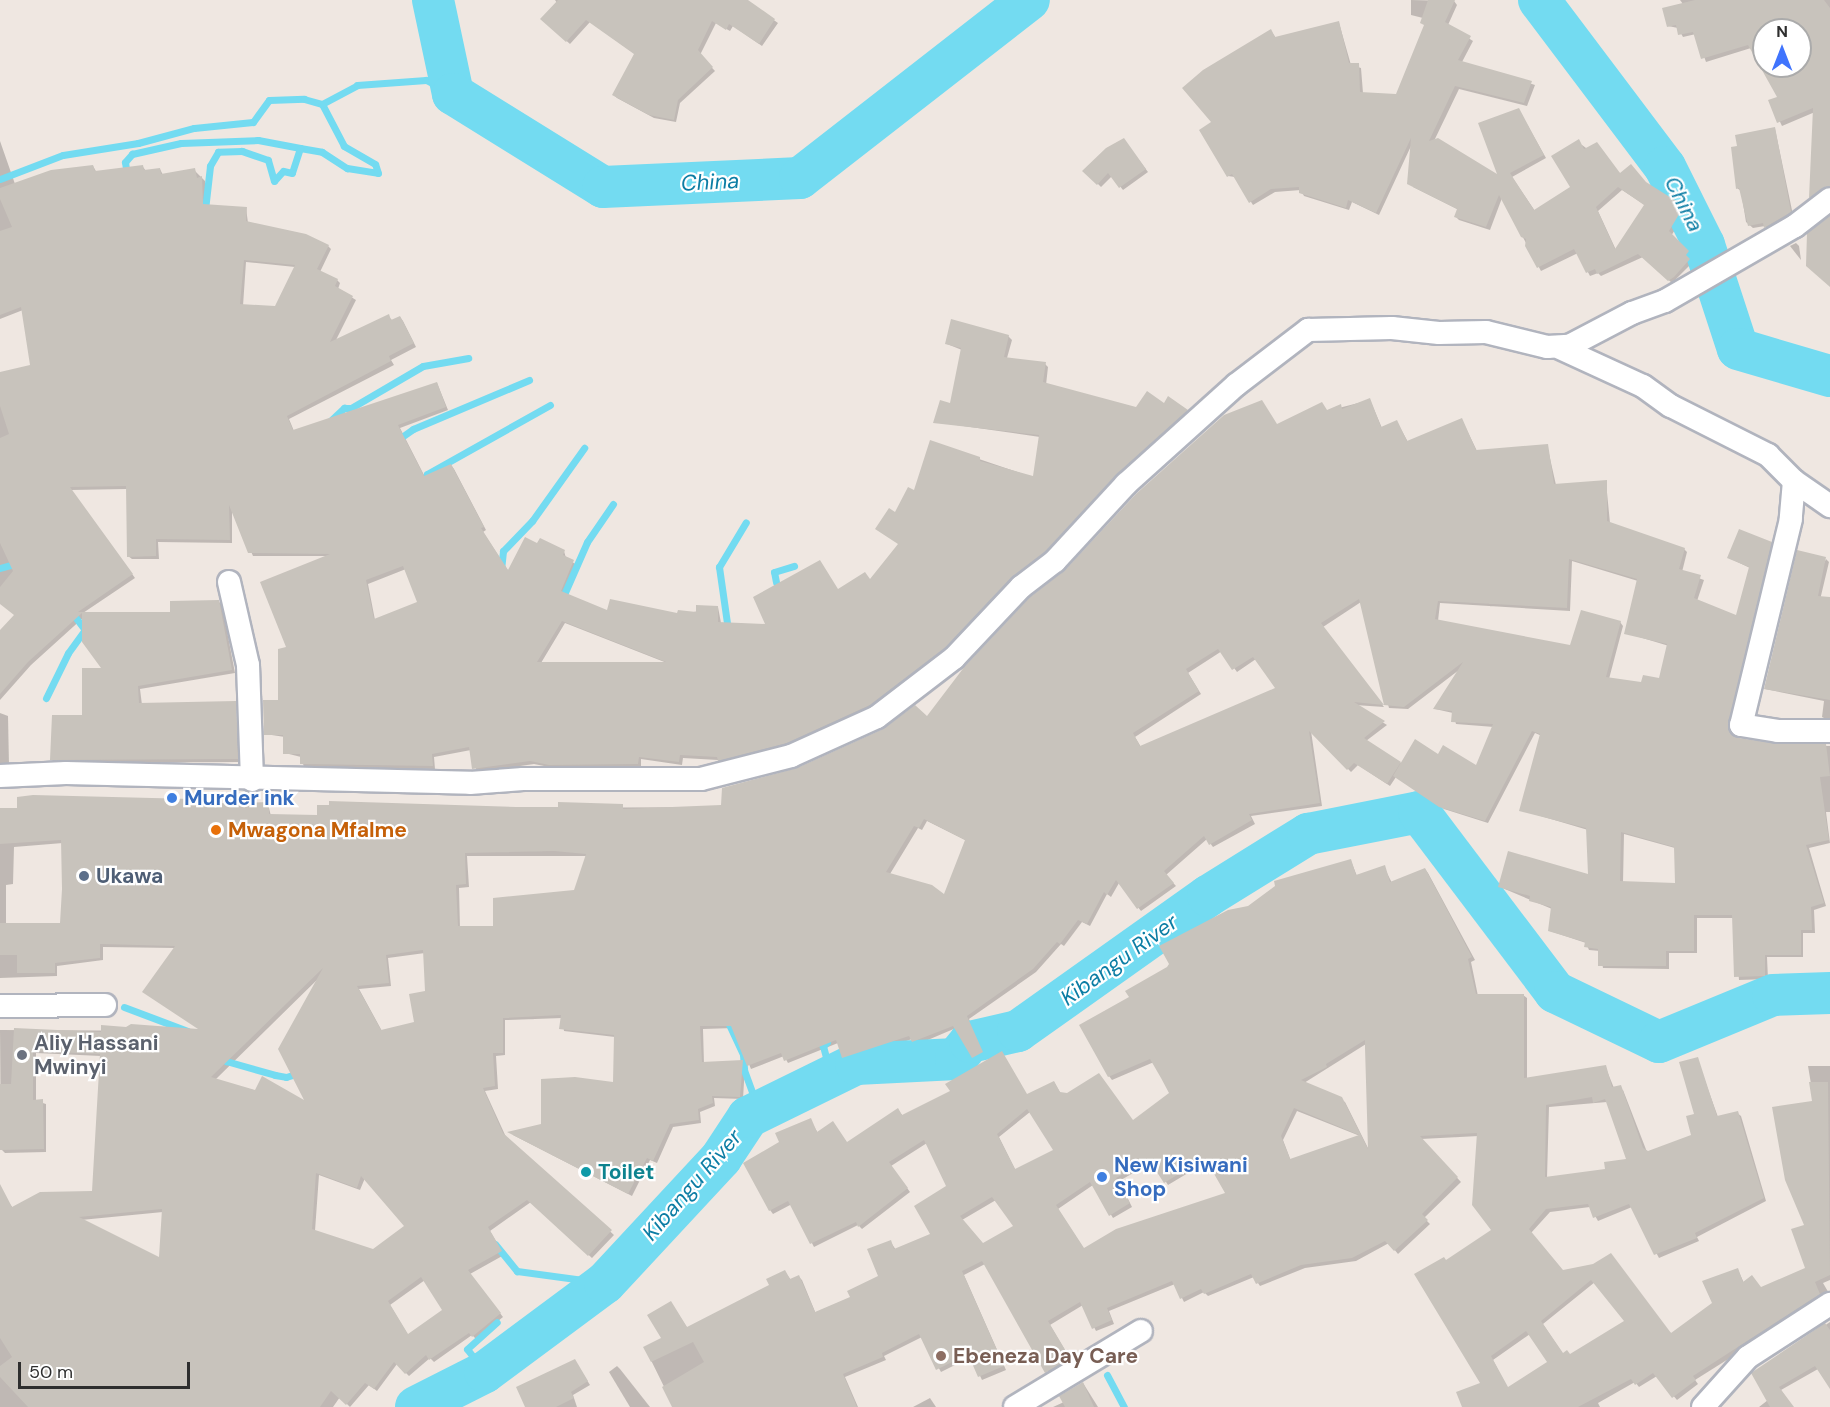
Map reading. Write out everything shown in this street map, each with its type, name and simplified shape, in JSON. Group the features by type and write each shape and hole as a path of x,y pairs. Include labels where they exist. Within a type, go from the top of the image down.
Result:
{"street":[{"path":"1560,348 1665,301 1795,226 1830,200"},
{"path":"0,776 66,773 252,780 470,783 523,779 702,779 791,756 876,717 954,658 1021,587 1055,561 1126,484 1236,386 1308,330 1392,328 1439,333 1486,332 1560,348 1643,386 1671,406 1768,454 1794,481 1830,506"},
{"path":"1794,481 1791,519 1741,725 1778,732 1830,731"},
{"path":"229,582 248,665 252,780"},
{"path":"0,1006 105,1005"},
{"path":"1703,1407 1748,1357 1830,1304"},
{"path":"1015,1407 1141,1331"}],"building":[{"path":"558,0 748,0 775,19 759,44 729,24 726,30 712,21 698,50 713,67 678,100 674,120 649,115 612,95 634,54 586,20 566,42 540,19"},
{"path":"1428,0 1455,0 1445,22 1471,36 1458,60 1532,81 1524,103 1455,86 1429,141 1438,138 1497,174 1478,123 1519,108 1544,155 1510,173 1534,210 1570,187 1551,156 1579,139 1584,149 1597,142 1620,173 1631,164 1646,182 1684,206 1669,231 1689,251 1686,255 1690,259 1674,277 1668,281 1638,254 1597,274 1595,269 1586,273 1574,249 1537,268 1525,246 1526,239 1521,237 1499,195 1486,227 1454,217 1457,209 1407,184 1411,138 1376,213 1348,200 1346,208 1299,193 1299,187 1271,189 1249,203 1232,174 1227,177 1199,130 1211,122 1182,88 1203,70 1271,29 1275,37 1339,21 1349,63 1359,63 1360,92 1396,94 1424,25 1420,23","holes":["1618,187 1644,205 1615,249 1596,207"]},
{"path":"1695,0 1824,0 1830,8 1830,186 1809,198 1813,108 1777,123 1768,100 1777,97 1766,78 1812,78 1812,18 1752,18 1752,52 1748,45 1701,59 1693,32 1678,35 1676,25 1667,27 1662,8"},
{"path":"1775,127 1791,212 1764,228 1763,223 1748,226 1739,188 1736,189 1731,147 1737,146 1735,135"},
{"path":"1124,138 1146,169 1119,188 1108,173 1097,185 1082,171 1106,148"},
{"path":"93,165 95,171 143,165 144,170 160,168 161,174 195,168 197,178 202,176 203,204 247,207 246,221 306,234 329,245 317,269 338,279 335,286 353,296 330,342 389,314 391,320 400,316 414,343 389,356 391,361 287,416 293,430 437,382 446,407 398,425 424,476 451,464 484,527 481,528 508,570 525,537 537,543 540,538 565,550 563,555 574,560 561,591 607,610 610,599 677,613 678,610 696,612 696,605 718,606 718,622 765,624 753,597 820,560 838,589 865,572 870,579 898,544 875,529 889,508 895,512 908,487 914,490 930,440 980,457 980,461 1033,476 1039,435 933,423 940,400 950,403 961,348 945,344 951,319 1009,335 1004,357 1046,362 1043,382 1136,407 1147,391 1164,403 1168,396 1188,410 1117,474 1046,551 1011,578 945,648 870,705 787,743 718,761 717,757 680,755 679,762 639,757 638,764 549,765 530,761 472,769 469,747 432,754 433,766 300,764 300,754 283,754 283,735 264,735 263,700 278,700 278,649 286,647 260,582 330,554 248,553 229,505 230,540 156,539 156,556 127,557 126,486 70,487 133,574 78,612 170,612 170,601 219,600 232,670 138,686 139,703 236,701 238,759 50,760 52,715 82,715 82,668 101,668 82,642 82,613 28,662 0,694 0,630 14,615 0,604 0,587 13,571 0,543 0,438 9,434 0,406 0,372 30,365 21,307 0,315 0,231 12,227 0,199 0,188 51,170","holes":["244,260 295,265 275,306 240,304","403,566 417,602 374,619 366,580","562,621 666,662 537,662"]},
{"path":"1830,216 1830,287 1806,266 1807,233"},
{"path":"1370,398 1381,427 1397,420 1407,441 1462,418 1476,450 1548,444 1554,484 1607,480 1607,521 1685,548 1679,569 1701,575 1694,598 1736,615 1749,567 1727,558 1739,529 1772,542 1728,729 1739,738 1778,744 1826,744 1830,776 1820,777 1829,840 1806,845 1824,903 1811,907 1812,930 1801,930 1801,955 1765,955 1765,976 1734,977 1732,915 1694,915 1694,951 1666,951 1666,966 1598,966 1598,949 1584,947 1585,942 1548,931 1551,907 1529,901 1530,896 1498,887 1508,851 1588,874 1586,828 1519,811 1540,734 1532,731 1485,821 1439,807 1393,776 1415,739 1438,754 1443,745 1476,765 1493,724 1451,722 1452,711 1433,709 1463,662 1404,707 1384,705 1354,702 1385,721 1364,738 1401,762 1387,784 1354,763 1347,770 1309,731 1320,803 1249,814 1252,820 1209,845 1204,836 1164,871 1174,883 1137,909 1116,880 1107,895 1104,892 1087,924 1078,920 1060,944 1057,942 1033,969 967,1016 983,1052 972,1058 953,1026 912,1042 909,1036 842,1058 836,1040 784,1061 781,1053 747,1066 731,1026 700,1026 702,1062 743,1060 740,1097 712,1096 713,1103 698,1109 699,1120 670,1124 653,1161 647,1158 628,1194 507,1132 541,1124 541,1079 575,1077 613,1082 614,1035 559,1029 561,1015 503,1018 503,1053 493,1053 495,1086 483,1088 503,1133 612,1230 588,1256 527,1200 488,1227 502,1251 468,1270 501,1313 472,1337 469,1333 429,1360 426,1355 405,1374 394,1362 374,1389 365,1383 346,1405 331,1391 320,1407 28,1407 0,1377 0,1366 12,1357 0,1338 0,1184 12,1207 40,1192 92,1191 100,1054 33,1051 33,1100 43,1099 44,1149 0,1150 0,1084 11,1084 14,1028 101,1032 101,1025 126,1027 131,1024 198,1029 142,992 175,946 100,944 100,958 55,963 55,973 17,973 17,955 0,955 0,923 60,923 62,889 61,840 0,844 0,808 17,808 17,797 33,795 192,799 192,804 269,802 269,814 317,815 317,805 329,805 329,801 516,807 558,807 558,802 623,804 623,809 721,805 722,788 797,768 883,729 915,705 927,716 965,666 1030,597 1065,570 1136,494 1224,415 1262,400 1277,424 1322,402 1327,410 1341,404 1342,409","holes":["1569,559 1637,579 1624,634 1667,644 1659,678 1643,675 1641,682 1606,677 1621,621 1581,610 1570,645 1435,619 1438,601 1567,608","1359,599 1384,705 1321,623","1218,649 1232,670 1253,657 1275,688 1140,746 1133,733 1199,691 1186,669","924,819 965,840 944,894 932,885 886,872 914,826 919,828","1621,832 1674,847 1675,883 1620,881","554,851 586,854 574,890 493,898 493,926 458,926 456,885 466,884 465,853","423,950 425,991 409,994 414,1022 381,1030 357,986 389,983 386,955","323,968 278,1049 304,1100 262,1076 255,1090 211,1077","316,1173 357,1188 361,1176 404,1226 373,1249 312,1229","162,1209 159,1257 79,1217","421,1277 442,1310 408,1334 388,1301"]},
{"path":"1797,550 1826,557 1818,596 1830,597 1830,700 1764,689"},
{"path":"1351,859 1356,875 1385,865 1390,882 1425,868 1472,957 1468,959 1476,994 1524,994 1524,1078 1606,1065 1612,1087 1621,1085 1643,1148 1648,1151 1691,1135 1686,1116 1694,1114 1679,1062 1698,1057 1717,1116 1738,1111 1764,1198 1695,1233 1697,1238 1654,1255 1629,1204 1593,1218 1588,1204 1546,1209 1529,1229 1563,1270 1593,1264 1611,1253 1671,1333 1712,1303 1702,1281 1738,1268 1743,1282 1752,1275 1761,1287 1805,1268 1791,1229 1804,1225 1785,1180 1772,1107 1812,1101 1809,1082 1828,1082 1830,1275 1815,1282 1820,1294 1693,1376 1696,1380 1672,1398 1653,1373 1635,1385 1631,1379 1578,1407 1462,1407 1456,1392 1480,1383 1414,1274 1444,1257 1446,1260 1491,1230 1472,1205 1477,1133 1420,1136 1458,1177 1422,1214 1428,1220 1394,1251 1385,1241 1352,1258 1301,1265 1256,1284 1251,1274 1204,1294 1201,1289 1180,1299 1172,1281 1107,1308 1112,1320 1092,1329 1080,1302 1048,1321 1070,1358 1045,1373 982,1261 962,1271 1004,1366 978,1377 968,1354 936,1370 919,1334 882,1353 883,1357 843,1374 857,1407 672,1407 662,1387 704,1362 693,1342 651,1362 643,1347 661,1338 647,1315 671,1301 687,1327 769,1285 766,1279 785,1270 790,1279 799,1275 815,1312 850,1297 847,1291 878,1276 867,1249 891,1240 894,1249 930,1234 914,1206 946,1186 924,1140 889,1162 908,1188 858,1227 856,1222 810,1244 788,1201 769,1211 743,1163 779,1142 775,1133 811,1118 817,1132 833,1121 847,1142 898,1108 902,1115 950,1091 945,1084 1002,1051 1027,1094 1054,1081 1060,1092 1067,1093 1099,1073 1133,1120 1169,1093 1161,1078 1150,1059 1108,1077 1079,1025 1129,997 1125,991 1167,967 1169,964 1159,946 1228,910 1248,906 1275,886 1274,881","holes":["1365,1040 1368,1149 1342,1097 1301,1080 1327,1067 1326,1064","1592,1097 1593,1103 1605,1099 1626,1159 1604,1162 1605,1169 1545,1177 1546,1105","1294,1108 1359,1135 1290,1159 1281,1136","1027,1109 1053,1150 1015,1169 997,1134","1205,1158 1225,1193 1116,1229 1084,1248 1056,1205 1090,1182 1109,1216 1130,1203 1116,1178 1149,1160 1164,1183","992,1197 1013,1226 983,1243 960,1216","1591,1280 1624,1321 1570,1354 1567,1350 1563,1353 1541,1321","1526,1331 1547,1362 1508,1387 1491,1356"]},
{"path":"1825,1323 1830,1330 1830,1389 1815,1366 1779,1387 1794,1407 1770,1407 1751,1373"},
{"path":"575,1359 588,1381 571,1392 574,1398 556,1407 525,1407 516,1387"},
{"path":"1083,1382 1094,1407 1065,1407 1059,1396"}],"waterway":[{"name":"China","path":"433,0 453,94 603,187 800,178 1029,0"},
{"name":"China","path":"1539,0 1665,167 1704,245 1738,349 1830,376"},
{"path":"0,179 63,155 138,143 194,128 253,122 269,100 304,99 322,104 357,85 426,80 453,94"},
{"path":"300,148 322,152 347,168 378,173 375,164 344,146 322,104"},
{"path":"127,176 125,162 132,154 181,143 258,140 300,148 292,173 283,171 274,181 268,160 242,151 218,152 210,166 205,210"},
{"path":"329,422 344,408 351,408 423,366 468,358"},
{"path":"396,441 413,429 529,380"},
{"path":"429,483 427,474 550,405"},
{"path":"501,570 503,551 532,521 584,448"},
{"path":"562,599 587,542 613,504"},
{"path":"728,630 719,567 746,522"},
{"path":"0,568 18,563"},
{"path":"776,582 774,572 794,566"},
{"path":"46,698 68,653 85,630 72,613"},
{"name":"Kibangu River","path":"416,1407 485,1372 605,1283 721,1158 748,1117 856,1064 956,1059 970,1042 1018,1031 1208,896 1308,834 1419,812 1555,992 1659,1042 1773,995 1830,993"},
{"path":"124,1007 188,1031"},
{"path":"727,1020 743,1054 744,1070 759,1111"},
{"path":"826,1037 827,1042 823,1046 831,1075"},
{"path":"223,1055 226,1061 275,1075 286,1077 299,1073"},
{"path":"495,1244 517,1271 605,1283"},
{"path":"485,1372 467,1349 497,1322"},
{"path":"1107,1375 1124,1407"}],"place":[{"name":"Murder ink","path":"172,798"},
{"name":"Mwagona Mfalme","path":"216,830"},
{"name":"Ukawa","path":"84,876"},
{"name":"Aliy Hassani Mwinyi","path":"22,1055"},
{"name":"Toilet","path":"586,1172"},
{"name":"New Kisiwani Shop","path":"1102,1177"},
{"name":"Ebeneza Day Care","path":"941,1356"}]}
